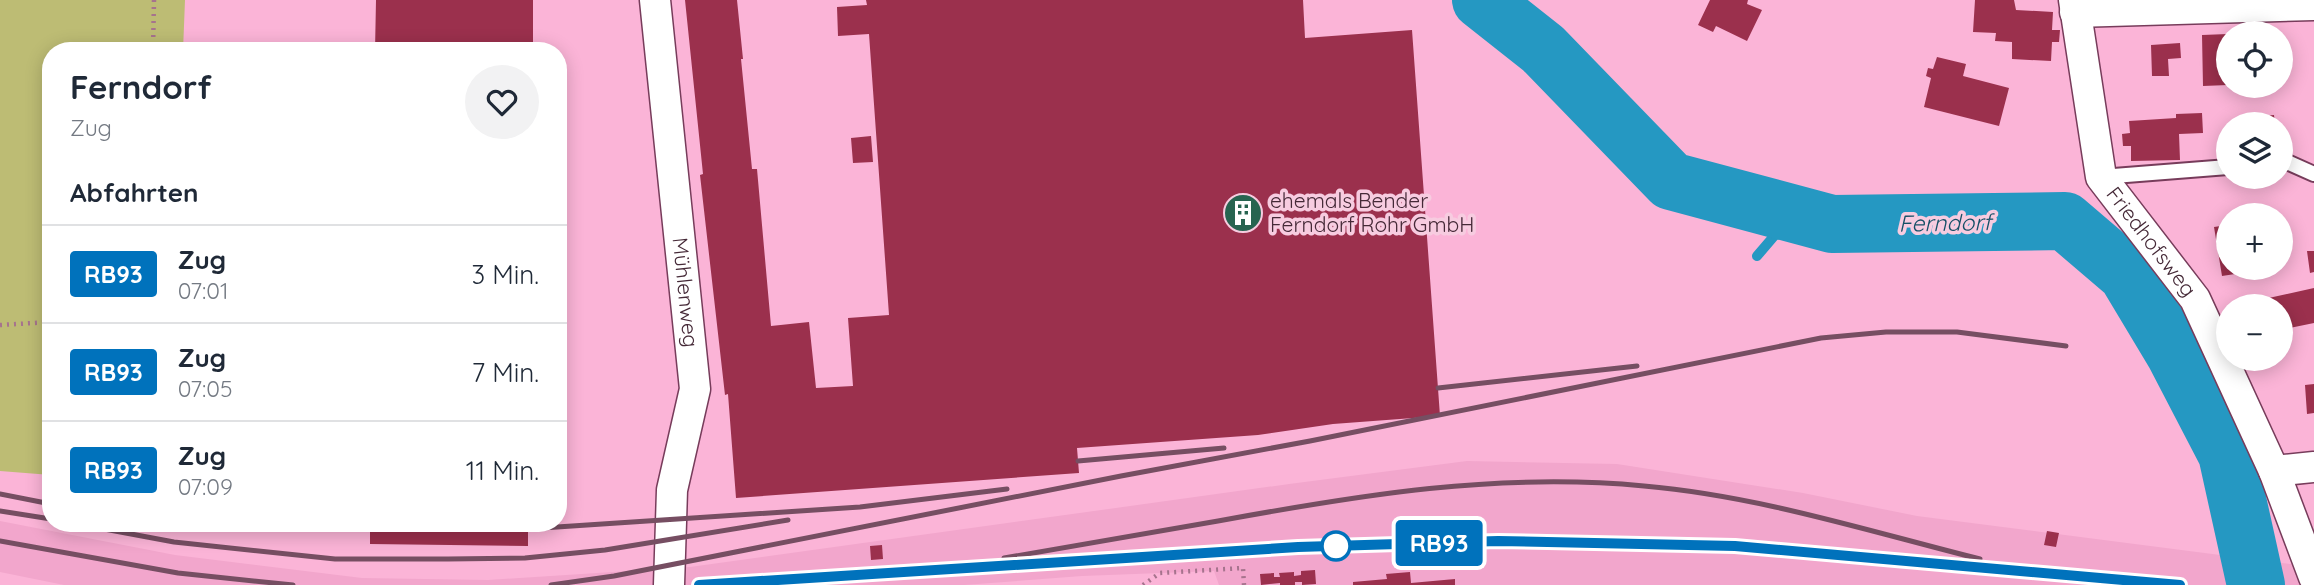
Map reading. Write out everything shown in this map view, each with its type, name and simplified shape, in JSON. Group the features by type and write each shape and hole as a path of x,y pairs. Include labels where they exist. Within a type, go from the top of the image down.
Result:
{"street":[{"name":"Mühlenweg","path":"654,0 695,389 673,489 669,585"},
{"path":"2075,6 2314,5"},
{"name":"Friedhofsweg","path":"2075,6 2101,177 2195,299 2274,471 2314,577"},
{"path":"2274,471 2314,467"}],"lane":[{"path":"2293,165 2314,174"},
{"path":"2101,177 2216,168"}],"path":[{"path":"153,42 154,0"},
{"path":"0,325 42,323"},
{"path":"1143,585 1160,573 1243,568 1244,585"}],"shaded area":[{"path":"0,0 185,0 183,42 42,42 42,474 0,471"},
{"path":"1467,461 1617,464 1803,493 1917,516 2314,567 2314,585 1219,585 1214,571 1082,576 964,585 64,585 0,572 0,521 42,529 42,532 57,532 175,555 362,578 488,580 690,567"}],"building":[{"path":"376,0 533,0 533,42 375,42"},
{"path":"685,0 737,0 752,169 757,169 771,326 809,322 816,388 853,386 848,318 889,315 869,34 838,36 837,7 867,5 866,0 1303,0 1305,38 1412,30 1440,416 1333,424 1258,435 1077,448 1079,473 736,498 728,394 725,395 700,175 703,174"},
{"path":"1710,0 1748,0 1747,4 1762,10 1747,41 1716,26 1713,32 1698,25"},
{"path":"1975,0 2014,0 2016,10 2053,12 2052,30 2060,30 2059,42 2052,42 2051,61 2012,59 2012,42 1995,41 1996,33 1973,32"},
{"path":"2216,34 2216,85 2203,86 2202,35"},
{"path":"2180,43 2181,58 2168,59 2169,76 2152,76 2151,45"},
{"path":"1937,57 1966,64 1963,76 2009,88 1999,126 1924,107 1931,78 1926,76 1928,68 1933,69"},
{"path":"2202,113 2203,133 2179,134 2180,160 2131,161 2131,146 2123,146 2122,134 2130,133 2129,121 2176,118 2176,114"},
{"path":"871,136 873,162 853,163 851,138"},
{"path":"2307,251 2314,251 2314,272 2310,273"},
{"path":"2314,288 2314,323 2293,327 2293,294 2287,294"},
{"path":"2314,384 2314,413 2307,414 2305,385"},
{"path":"2047,531 2059,533 2056,547 2044,545"},
{"path":"370,532 528,532 528,546 370,544"},
{"path":"882,545 883,559 871,560 870,546"},
{"path":"1315,570 1316,584 1302,585 1302,582 1295,582 1295,585 1261,585 1260,574 1274,573 1274,577 1280,577 1279,573 1294,572 1294,576 1301,575 1301,571"},
{"path":"1410,572 1411,583 1455,579 1455,585 1353,585 1353,582 1387,579 1386,574"}],"waterway":[{"name":"Ferndorf","path":"1481,0 1543,49 1671,181 1832,224 2065,221 2127,274 2175,354 2227,454 2256,585"},
{"path":"1757,256 1793,214"}],"railway":[{"path":"551,585 614,576 1310,441 1821,338 1886,332 1957,332 2066,346"},
{"path":"1438,388 1637,366"},
{"path":"1078,461 1224,448"},
{"path":"1004,558 1271,511 1430,488 1590,482 1687,491 1771,506 1980,559"},
{"path":"567,526 860,507 1007,489"},
{"path":"0,494 42,502"},
{"path":"0,511 42,518"},
{"path":"120,532 174,542 335,559 525,558 605,550 788,520"},
{"path":"0,541 178,573 293,585"},
{"path":"700,585 1298,547 1498,541 1735,546 2180,585"}],"train":[{"name":"RB93","path":"699,585 1298,547 1498,541 1735,546 2180,585"}],"place":[{"name":"ehemals Bender Ferndorf Rohr GmbH","path":"1243,213"}]}
